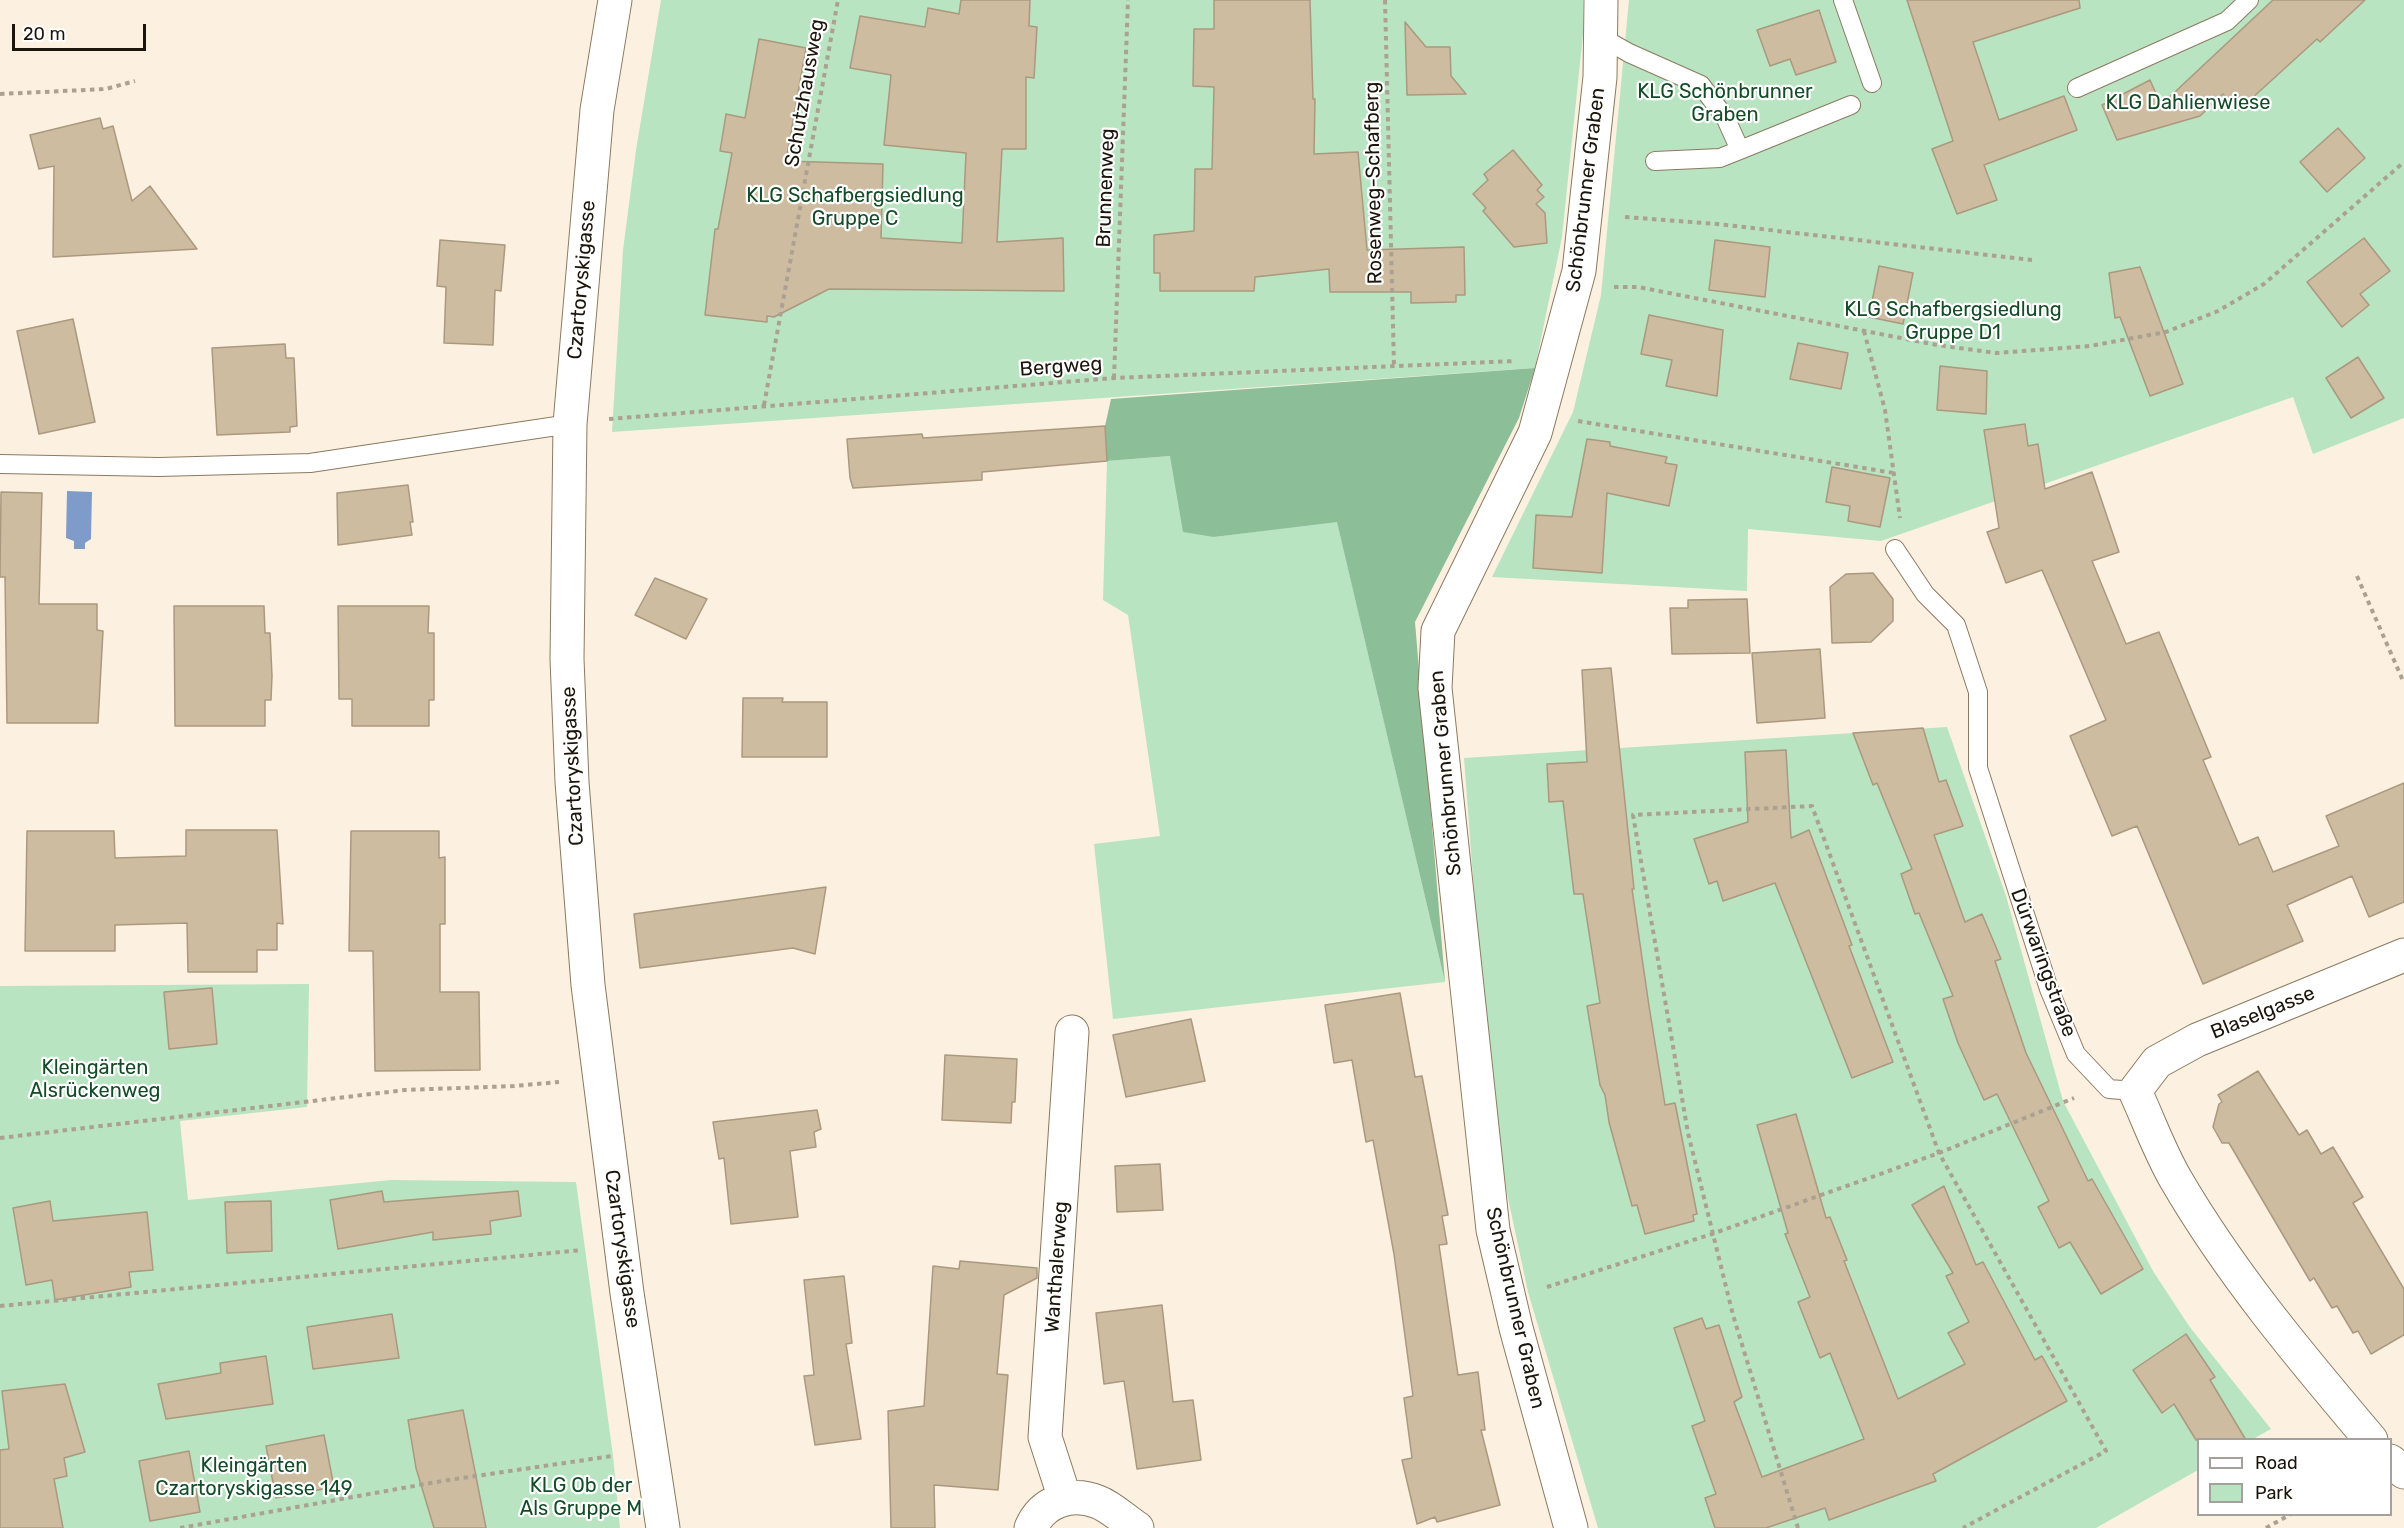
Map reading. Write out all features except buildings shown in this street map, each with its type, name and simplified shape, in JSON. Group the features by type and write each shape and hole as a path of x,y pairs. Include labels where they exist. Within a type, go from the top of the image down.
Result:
{"street":[{"name":"Czartoryskigasse","path":"615,0 597,110 570,424 567,659 572,782 588,985 621,1247 663,1528"},
{"name":"Schönbrunner Graben","path":"1571,1528 1516,1328 1493,1230 1435,688 1438,631 1535,433 1575,287 1586,217 1600,77 1601,0"},
{"name":"Blaselgasse","path":"2135,1090 2157,1062 2197,1040 2404,955"},
{"name":"Wanthalerweg","path":"1065,1499 1045,1437 1072,1032"},
{"path":"2135,1090 2174,1176 2225,1258 2300,1357 2369,1438"},
{"path":"2392,1462 2404,1472"},
{"path":"1032,1528 1038,1514 1051,1503 1065,1499 1098,1502 1137,1528"}],"lane":[{"path":"1843,0 1872,83"},
{"path":"2077,87 2227,21 2249,0"},
{"path":"1599,36 1629,53 1701,84 1726,119 1740,150"},
{"path":"1655,161 1720,158 1851,105"},
{"path":"0,464 159,467 310,463 570,424"},
{"name":"Dürwaringstraße","path":"1895,549 1925,594 1956,625 1978,692 1978,768 2049,989 2076,1054 2109,1089 2135,1090"}],"path":[{"name":"Schutzhausweg","path":"764,405 838,0"},
{"name":"Brunnenweg","path":"1114,378 1128,0"},
{"name":"Rosenweg-Schafberg","path":"1385,0 1394,366"},
{"path":"0,94 106,89 135,81"},
{"path":"1575,287 1638,287 1937,345 1996,353 2090,345 2166,332 2218,311 2264,284 2404,162"},
{"path":"1586,217 1717,224 2032,260"},
{"path":"1864,331 1885,411 1903,536 1895,549"},
{"name":"Bergweg","path":"570,424 764,405 1114,378 1555,359"},
{"path":"1540,414 1894,473"},
{"path":"2357,576 2404,683"},
{"path":"1798,1528 1733,1315 1688,1133 1633,815 1812,806 1939,1153 2106,1451 1963,1528"},
{"path":"0,1138 405,1090 514,1086 566,1081"},
{"path":"1548,1286 1712,1234 1939,1153 2063,1101"},
{"path":"0,1306 621,1247"},
{"path":"180,1528 442,1481 613,1456 651,1447"},
{"path":"2266,1528 2289,1516"}],"green space":[{"name":"KLG Schafbergsiedlung Gruppe C","path":"661,0 1583,0 1583,34 1562,237 1535,368 612,432 623,250 636,150"},
{"name":"KLG Schafbergsiedlung Gruppe D1","path":"1629,0 2404,0 2404,418 2313,454 2293,397 1881,541 1748,529 1747,591 1492,577 1573,412 1601,295"},
{"path":"1535,368 1519,418 1415,622 1445,982 1337,522 1214,537 1183,532 1170,456 1107,461 1105,426 1111,399"},
{"path":"1170,456 1214,537 1337,521 1445,982 1113,1019 1094,844 1160,836 1128,615 1103,600 1107,461"},
{"path":"1947,727 2006,896 2063,1101 2153,1271 2189,1326 2271,1429 2255,1438 2197,1438 2197,1471 2096,1528 1598,1528 1528,1292 1491,1118 1464,758"},
{"path":"309,984 307,1107 180,1121 188,1200 391,1180 576,1182 613,1456 620,1528 0,1528 0,986"}],"water":[{"path":"67,491 92,492 91,539 85,543 85,549 74,549 74,541 66,538"}],"park label":[{"name":"KLG Dahlienwiese","path":"2188,103"},
{"name":"KLG Schönbrunner Graben","path":"1725,104"},
{"name":"Kleingärten Alsrückenweg","path":"95,1080"},
{"name":"Kleingärten Czartoryskigasse 149","path":"254,1478"},
{"name":"KLG Ob der Als Gruppe M","path":"581,1498"}]}
